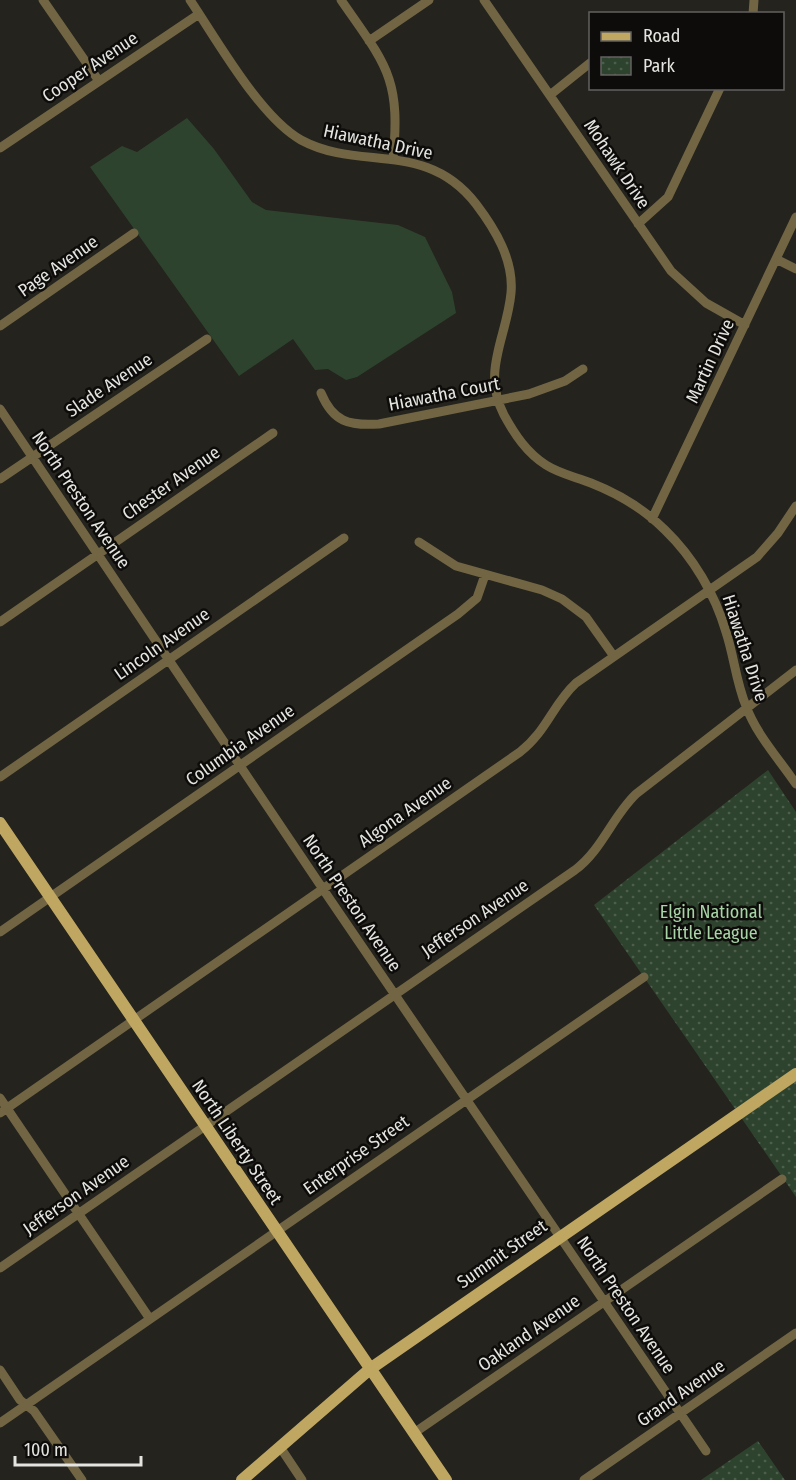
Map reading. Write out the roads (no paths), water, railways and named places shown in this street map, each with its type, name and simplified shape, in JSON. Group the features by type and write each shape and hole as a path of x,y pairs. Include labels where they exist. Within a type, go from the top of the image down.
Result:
{"main road":[{"name":"North Liberty Street","path":"0,823 446,1480"},
{"name":"Summit Street","path":"242,1480 370,1369 796,1074"}],"street":[{"path":"43,0 99,81"},
{"name":"Hiawatha Drive","path":"190,0 267,112 289,132 304,141 326,149 429,167 458,185 481,210 505,252 512,292 496,360 495,382 498,400 515,435 537,459 554,470 614,493 652,519 684,551 708,590 725,626 746,709 796,784"},
{"path":"341,0 384,63 395,96 397,122 393,159"},
{"path":"369,41 429,0"},
{"name":"Mohawk Drive","path":"484,0 671,271 706,303 745,325"},
{"name":"Cooper Avenue","path":"0,148 199,14"},
{"path":"550,95 589,65"},
{"path":"638,224 668,197 719,90"},
{"name":"Martin Drive","path":"652,519 796,217"},
{"name":"Page Avenue","path":"0,326 134,233"},
{"path":"776,259 796,269"},
{"name":"Slade Avenue","path":"0,479 207,339"},
{"name":"Hiawatha Court","path":"321,393 334,416 364,424 383,423 546,389 583,369"},
{"name":"North Preston Avenue","path":"0,409 322,889 706,1451"},
{"name":"Chester Avenue","path":"0,622 273,433"},
{"name":"Algona Avenue","path":"3,1110 525,748 543,730 573,686 613,655 760,554 796,506"},
{"name":"Lincoln Avenue","path":"0,777 344,538"},
{"path":"419,542 452,565 542,590 567,602 590,621 613,655"},
{"name":"Columbia Avenue","path":"0,932 460,612 477,598 485,575"},
{"name":"Jefferson Avenue","path":"0,1268 583,863 631,799 796,670"},
{"name":"Enterprise Street","path":"0,1423 644,977"},
{"path":"0,1098 3,1110 150,1319"},
{"name":"Oakland Avenue","path":"414,1433 782,1179"},
{"name":"Grand Avenue","path":"585,1480 796,1333"},
{"path":"0,1370 81,1480"},
{"path":"280,1447 302,1480"}],"park label":[{"name":"Elgin National Little League","path":"711,922"}]}
